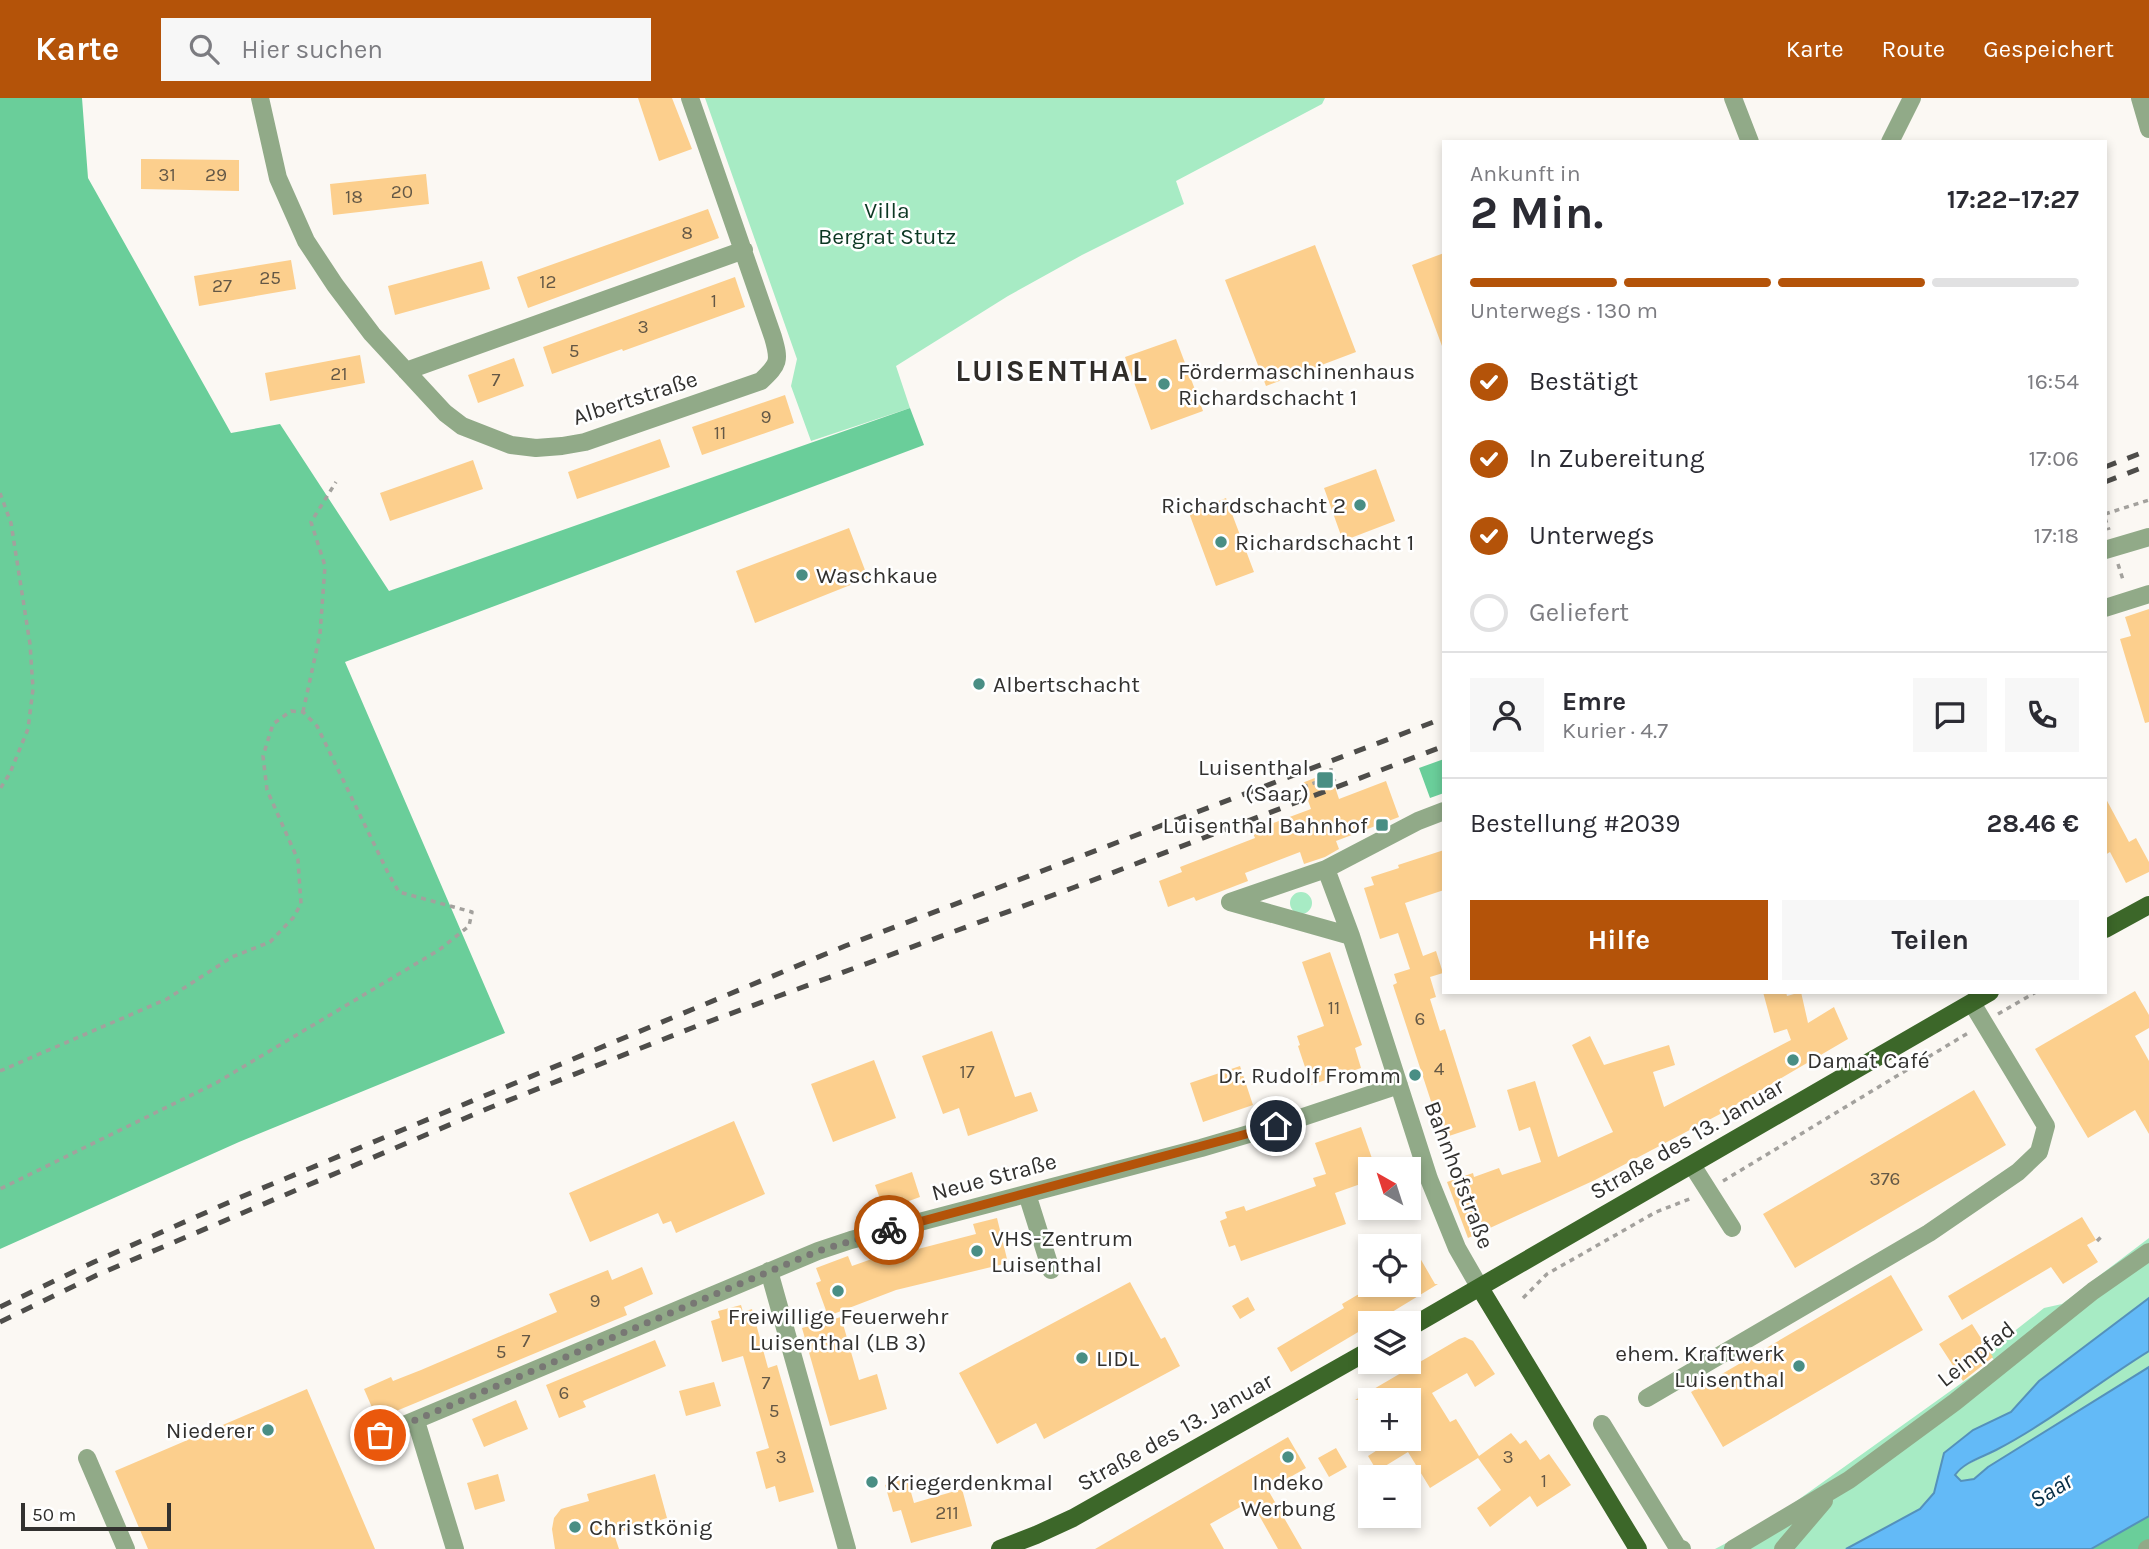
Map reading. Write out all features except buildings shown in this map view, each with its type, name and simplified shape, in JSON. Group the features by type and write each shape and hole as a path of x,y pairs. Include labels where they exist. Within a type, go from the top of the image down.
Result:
{"main road":[{"path":"2107,928 2149,905"},
{"name":"Straße des 13. Januar","path":"1421,1321 1692,1165 1968,1000 1984,994"},
{"name":"Bahnhofstraße","path":"1480,1288 1638,1549"},
{"name":"Straße des 13. Januar","path":"1000,1549 1073,1518 1358,1357"}],"street":[{"name":"Albertstraße","path":"260,98 278,178 306,241 372,334 445,413 462,426 511,445 536,448 585,442 761,381 774,369 778,356 690,98"},
{"path":"1733,98 1749,140"},
{"path":"1892,140 1912,98"},
{"path":"2140,98 2149,129"},
{"path":"406,371 744,250"},
{"path":"2107,549 2149,537"},
{"path":"2107,607 2149,594"},
{"path":"1351,936 1230,902 1325,869 1418,821 1442,812"},
{"name":"Bahnhofstraße","path":"1325,869 1351,936 1429,1179 1452,1238 1480,1288"},
{"path":"1647,1398 1929,1233 2018,1172 2039,1152 2046,1126 1968,1000"},
{"name":"Neue Straße","path":"380,1435 769,1271 851,1240 1276,1126 1399,1085"},
{"path":"1692,1165 1732,1228"},
{"path":"1027,1194 1051,1270"},
{"name":"Leinpfad","path":"1733,1549 1831,1492 1955,1402 2149,1251"},
{"path":"769,1271 847,1549"},
{"path":"416,1421 455,1549"},
{"path":"1602,1424 1678,1548 1682,1549"},
{"path":"87,1458 126,1549"},
{"name":"Leinpfad","path":"1783,1549 1806,1525 1831,1492"}],"path":[{"path":"303,712 320,634 325,566 311,522 336,481"},
{"path":"0,493 11,523 30,644 33,689 28,729 10,773 0,789"},
{"path":"2107,513 2149,500"},
{"path":"0,1071 167,999 232,957 270,942 293,918 301,904 298,860 267,790 264,756 273,724 291,711 303,712 317,726 388,873 400,892 472,912 469,926 439,950 216,1083 0,1189"},
{"path":"1331,768 1331,776 1336,782"},
{"path":"1303,787 1331,776"},
{"path":"1523,1298 1547,1274 1656,1212 1708,1190 2033,994"},
{"path":"2097,1241 2102,1236"}],"green space":[{"path":"0,98 82,98 88,178 231,433 280,424 389,591 910,408 924,445 345,662 505,1033 239,1142 0,1249"},
{"name":"Villa Bergrat Stutz","path":"705,98 1325,98 1322,104 1176,181 1184,204 1008,296 896,366 910,408 811,441 791,386 797,359"},
{"path":"1442,760 1442,794 1430,798 1419,768"},
{"path":"1301,892 1309,895 1312,903 1309,911 1301,914 1293,911 1290,903 1293,895"},
{"path":"2149,1238 2149,1298 2039,1381 2011,1412 1973,1430 1944,1453 1934,1493 1920,1509 1846,1549 1715,1549 1770,1520 1995,1361 1989,1351 2044,1308 2062,1304"},
{"path":"2149,1351 2149,1367 1988,1467 1974,1479 1961,1481 1955,1475 1960,1468 1999,1449"},
{"path":"2149,1516 2149,1549 2091,1549"}],"water":[{"name":"Saar","path":"2149,1298 2149,1351 2035,1427 1968,1463 1955,1475 1961,1481 1974,1479 1988,1467 2149,1367 2149,1516 2091,1549 1846,1549 1920,1509 1934,1493 1944,1453 1973,1430 2011,1412 2039,1381"}],"railway":[{"path":"2107,466 2149,450"},
{"path":"2107,481 2149,465"},
{"path":"0,1307 241,1197 845,946 1442,719"},
{"path":"0,1322 97,1275 489,1108 697,1026 1075,887 1442,747"}],"way so far":[{"path":"380,1435 818,1251 889,1230"}],"place":[{"name":"Fördermaschinenhaus Richardschacht 1","path":"1164,384"},
{"name":"Richardschacht 2","path":"1360,505"},
{"name":"Richardschacht 1","path":"1221,542"},
{"name":"Waschkaue","path":"802,575"},
{"name":"Albertschacht","path":"979,684"},
{"name":"Luisenthal (Saar)","path":"1325,780"},
{"name":"Luisenthal Bahnhof","path":"1382,825"},
{"name":"Damat Café","path":"1793,1060"},
{"name":"Dr. Rudolf Fromm","path":"1415,1075"},
{"name":"VHS-Zentrum Luisenthal","path":"977,1251"},
{"name":"Freiwillige Feuerwehr Luisenthal (LB 3)","path":"838,1291"},
{"name":"LIDL","path":"1082,1358"},
{"name":"ehem. Kraftwerk Luisenthal","path":"1799,1366"},
{"name":"Niederer","path":"268,1430"},
{"name":"Indeko Werbung","path":"1288,1457"},
{"name":"Kriegerdenkmal","path":"872,1482"},
{"name":"Christkönig","path":"575,1527"}],"district":[{"name":"LUISENTHAL","path":"1052,371"}],"route":[{"path":"889,1230 1276,1126"}]}
